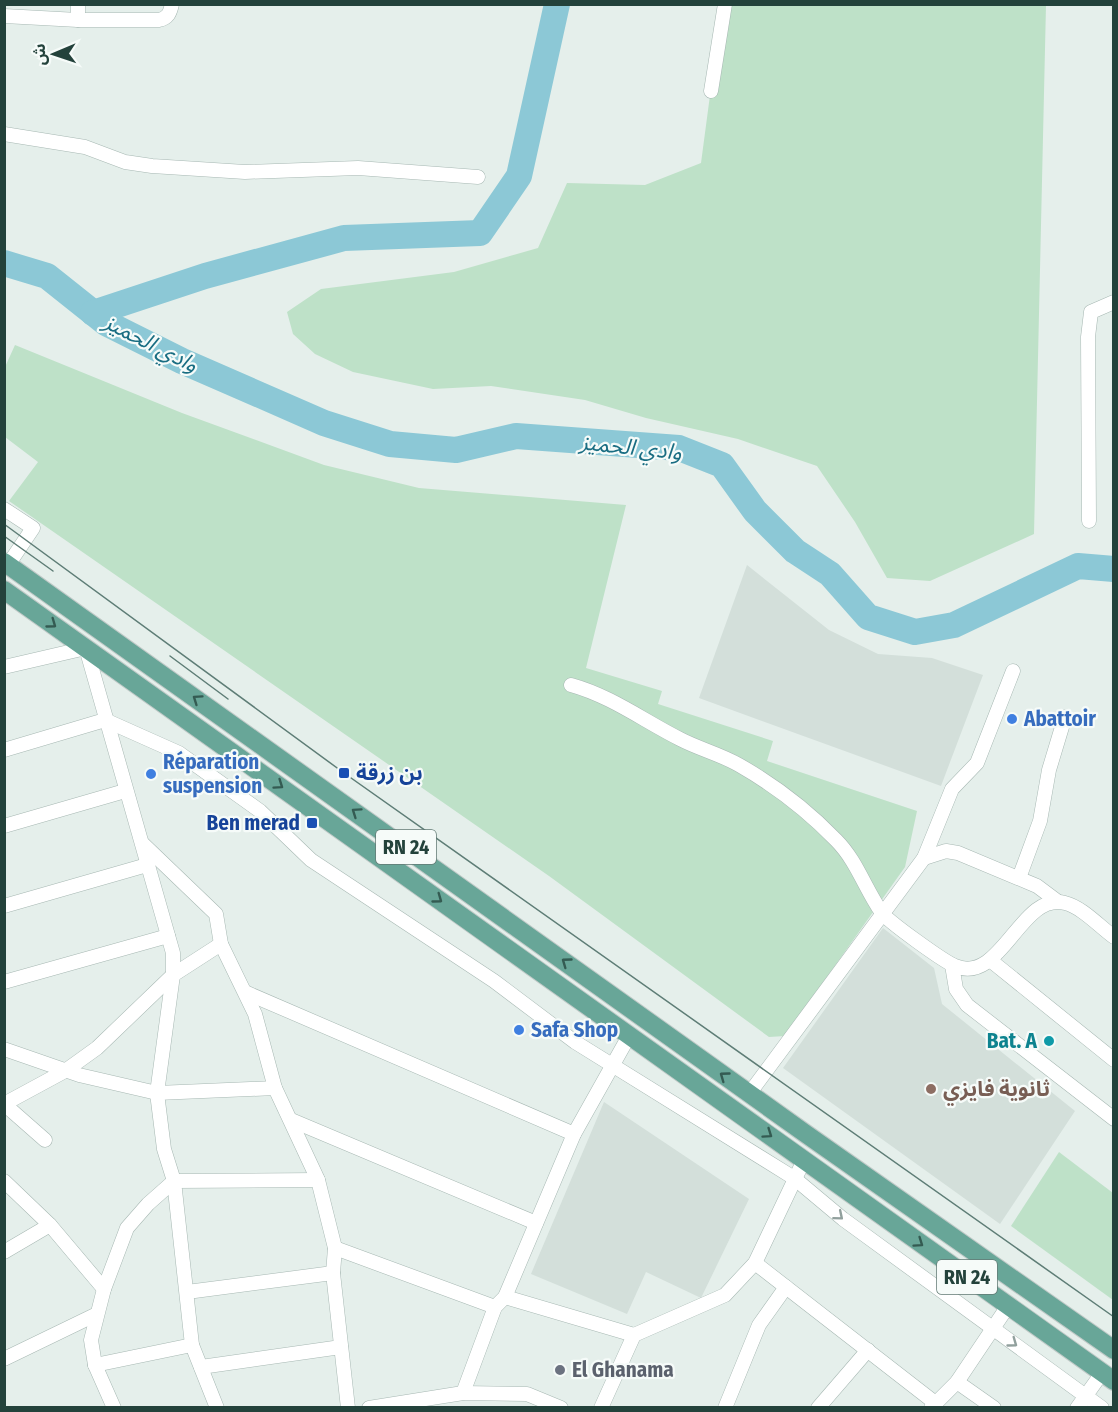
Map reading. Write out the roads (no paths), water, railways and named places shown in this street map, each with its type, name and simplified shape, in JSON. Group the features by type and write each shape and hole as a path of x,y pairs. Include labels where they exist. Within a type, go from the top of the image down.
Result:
{"main road":[{"name":"RN 24","path":"6,563 833,1154 1113,1350"},
{"name":"RN 24","path":"4,590 1108,1377"},
{"path":"799,1156 806,1134"},
{"path":"820,1172 833,1154"}],"street":[{"path":"78,4 78,20"},
{"path":"4,16 78,20 159,20 165,18 170,12 172,4"},
{"path":"711,91 724,4"},
{"path":"4,134 85,147 125,162 152,166 245,172 358,168 478,177"},
{"path":"1089,521 1088,337 1091,312 1113,302"},
{"path":"4,509 33,528 6,563"},
{"path":"4,667 86,648 125,790 143,844 173,953 173,975 157,1094 164,1149 174,1181 192,1345 216,1407"},
{"path":"749,1094 924,858 952,789 977,763 1013,671"},
{"path":"571,685 610,699 682,740 737,764 779,790 837,840 858,869 882,914 952,965 967,969 990,960 1037,909 1057,901"},
{"path":"1019,878 1040,821 1049,770 1065,717"},
{"path":"4,750 105,720 178,753 260,811 311,860 485,975 575,1042 794,1178 843,1220 1102,1407"},
{"path":"4,826 125,790"},
{"path":"143,844 216,914 221,944 247,993 255,1014 275,1088 318,1180 334,1248 333,1273 348,1407"},
{"path":"924,858 946,851 958,853 1019,878 1037,886 1057,901 1068,903 1113,937"},
{"path":"4,906 147,865"},
{"path":"4,982 168,936"},
{"path":"45,1140 4,1104 65,1071 97,1048 173,975 221,944"},
{"path":"990,960 1113,1060"},
{"path":"952,965 956,989 967,1005 1113,1119"},
{"path":"247,993 574,1134"},
{"path":"463,1393 500,1302 574,1134 615,1065 629,1036"},
{"path":"4,1049 65,1071 157,1094 275,1088"},
{"path":"291,1120 536,1223"},
{"path":"334,1248 500,1302 634,1335 725,1295 754,1263 794,1178 799,1156"},
{"path":"114,1407 95,1365 91,1340 104,1289 127,1228 148,1204 174,1181 318,1180"},
{"path":"4,1181 50,1225 104,1289"},
{"path":"4,1252 50,1225"},
{"path":"754,1263 868,1350 933,1405 957,1382 1008,1306"},
{"path":"187,1292 333,1273"},
{"path":"724,1407 759,1325 786,1287"},
{"path":"4,1359 97,1314"},
{"path":"602,1407 634,1335"},
{"path":"95,1365 192,1345"},
{"path":"201,1367 341,1347"},
{"path":"818,1407 868,1350"},
{"path":"1077,1407 1108,1377"},
{"path":"957,1382 994,1407"},
{"path":"369,1407 463,1393 527,1394 561,1407"}],"waterway":[{"name":"وادي الحميز","path":"93,313 205,276 344,238 480,233 519,176 557,4"},
{"name":"وادي الحميز","path":"4,263 47,276 106,323 182,361 324,423 390,444 456,450 516,436 679,448 722,465 755,511 795,551 830,574 868,617 915,632 954,625 1078,566 1114,569"}],"tram line":[{"path":"4,524 344,773 1114,1317"},
{"path":"4,536 53,571"},
{"path":"170,656 228,699"}],"place":[{"name":"Abattoir","path":"1012,719"},
{"name":"بن زرقة","path":"344,773"},
{"name":"Réparation suspension","path":"151,774"},
{"name":"Ben merad","path":"312,823"},
{"name":"Safa Shop","path":"519,1030"},
{"name":"Bat. A","path":"1049,1041"},
{"name":"ثانوية فايزي","path":"931,1089"},
{"name":"El Ghanama","path":"560,1370"}]}
